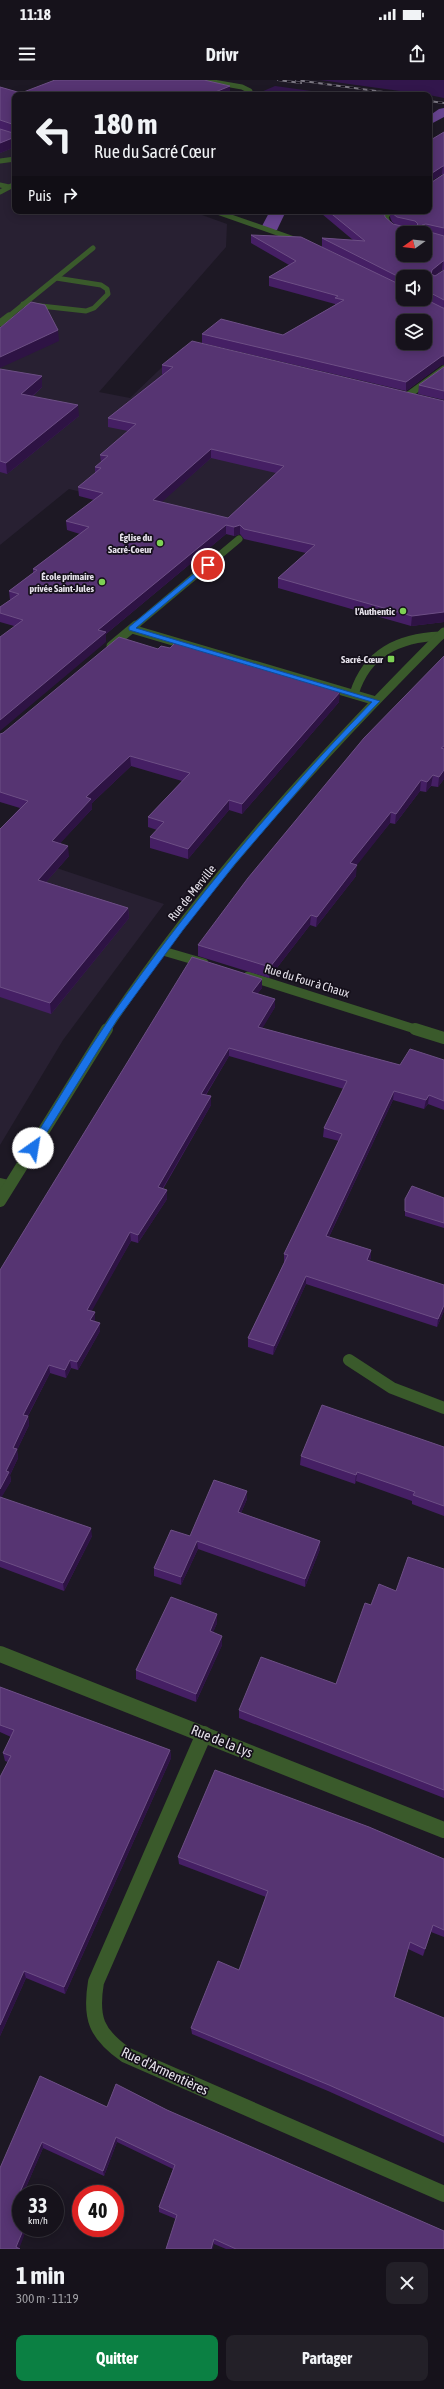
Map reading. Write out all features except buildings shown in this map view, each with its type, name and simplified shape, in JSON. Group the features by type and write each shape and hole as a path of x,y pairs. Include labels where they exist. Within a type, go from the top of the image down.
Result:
{"street":[{"path":"202,80 242,87 250,92"},
{"path":"0,161 12,159"},
{"path":"0,185 9,187"},
{"path":"0,192 12,186"},
{"path":"223,214 308,244"},
{"path":"388,214 386,216 388,224 396,228"},
{"path":"0,323 93,248"},
{"path":"23,304 86,311 94,308 108,294 107,288 100,285 56,278"},
{"path":"407,396 444,369"},
{"path":"399,394 414,398"},
{"path":"102,654 239,539"},
{"path":"132,629 376,701"},
{"path":"354,694 359,677 391,645 405,639 442,634"},
{"name":"Rue de Merville","path":"0,1201 4,1185 114,1018 163,951 254,838 342,736 442,634"},
{"path":"163,951 214,966"},
{"name":"Rue du Four à Chaux","path":"236,973 444,1038"},
{"path":"349,1360 392,1388 444,1408"},
{"name":"Rue de la Lys","path":"0,1654 444,1830"},
{"name":"Rue d'Armentières","path":"204,1734 96,1982 92,2000 93,2018 99,2033 109,2045 126,2056 444,2194"}],"shaded area":[{"path":"320,80 444,80 444,98 432,96 432,92 407,92"},
{"path":"275,86 318,92 261,92"},
{"path":"444,108 444,117 432,123 432,114 439,109"},
{"path":"0,142 12,146 12,214 199,214 227,224 226,247 99,392 130,398 183,347 314,377 397,569 69,489 0,545"},
{"path":"0,849 164,904 63,1040 0,1145"}],"waterway":[{"path":"271,226 277,214"}],"railway":[{"path":"278,80 301,83"},
{"path":"296,80 383,92"},
{"path":"432,101 444,103"}],"place":[{"name":"Église du Sacré-Coeur","path":"160,543"},
{"name":"École primaire privée Saint-Jules","path":"102,582"},
{"name":"l’Authentic","path":"403,611"},
{"name":"Sacré-Cœur","path":"391,659"}],"route":[{"path":"33,1148 114,1018 180,928 233,862 331,748 376,701 132,629 208,565"}]}
